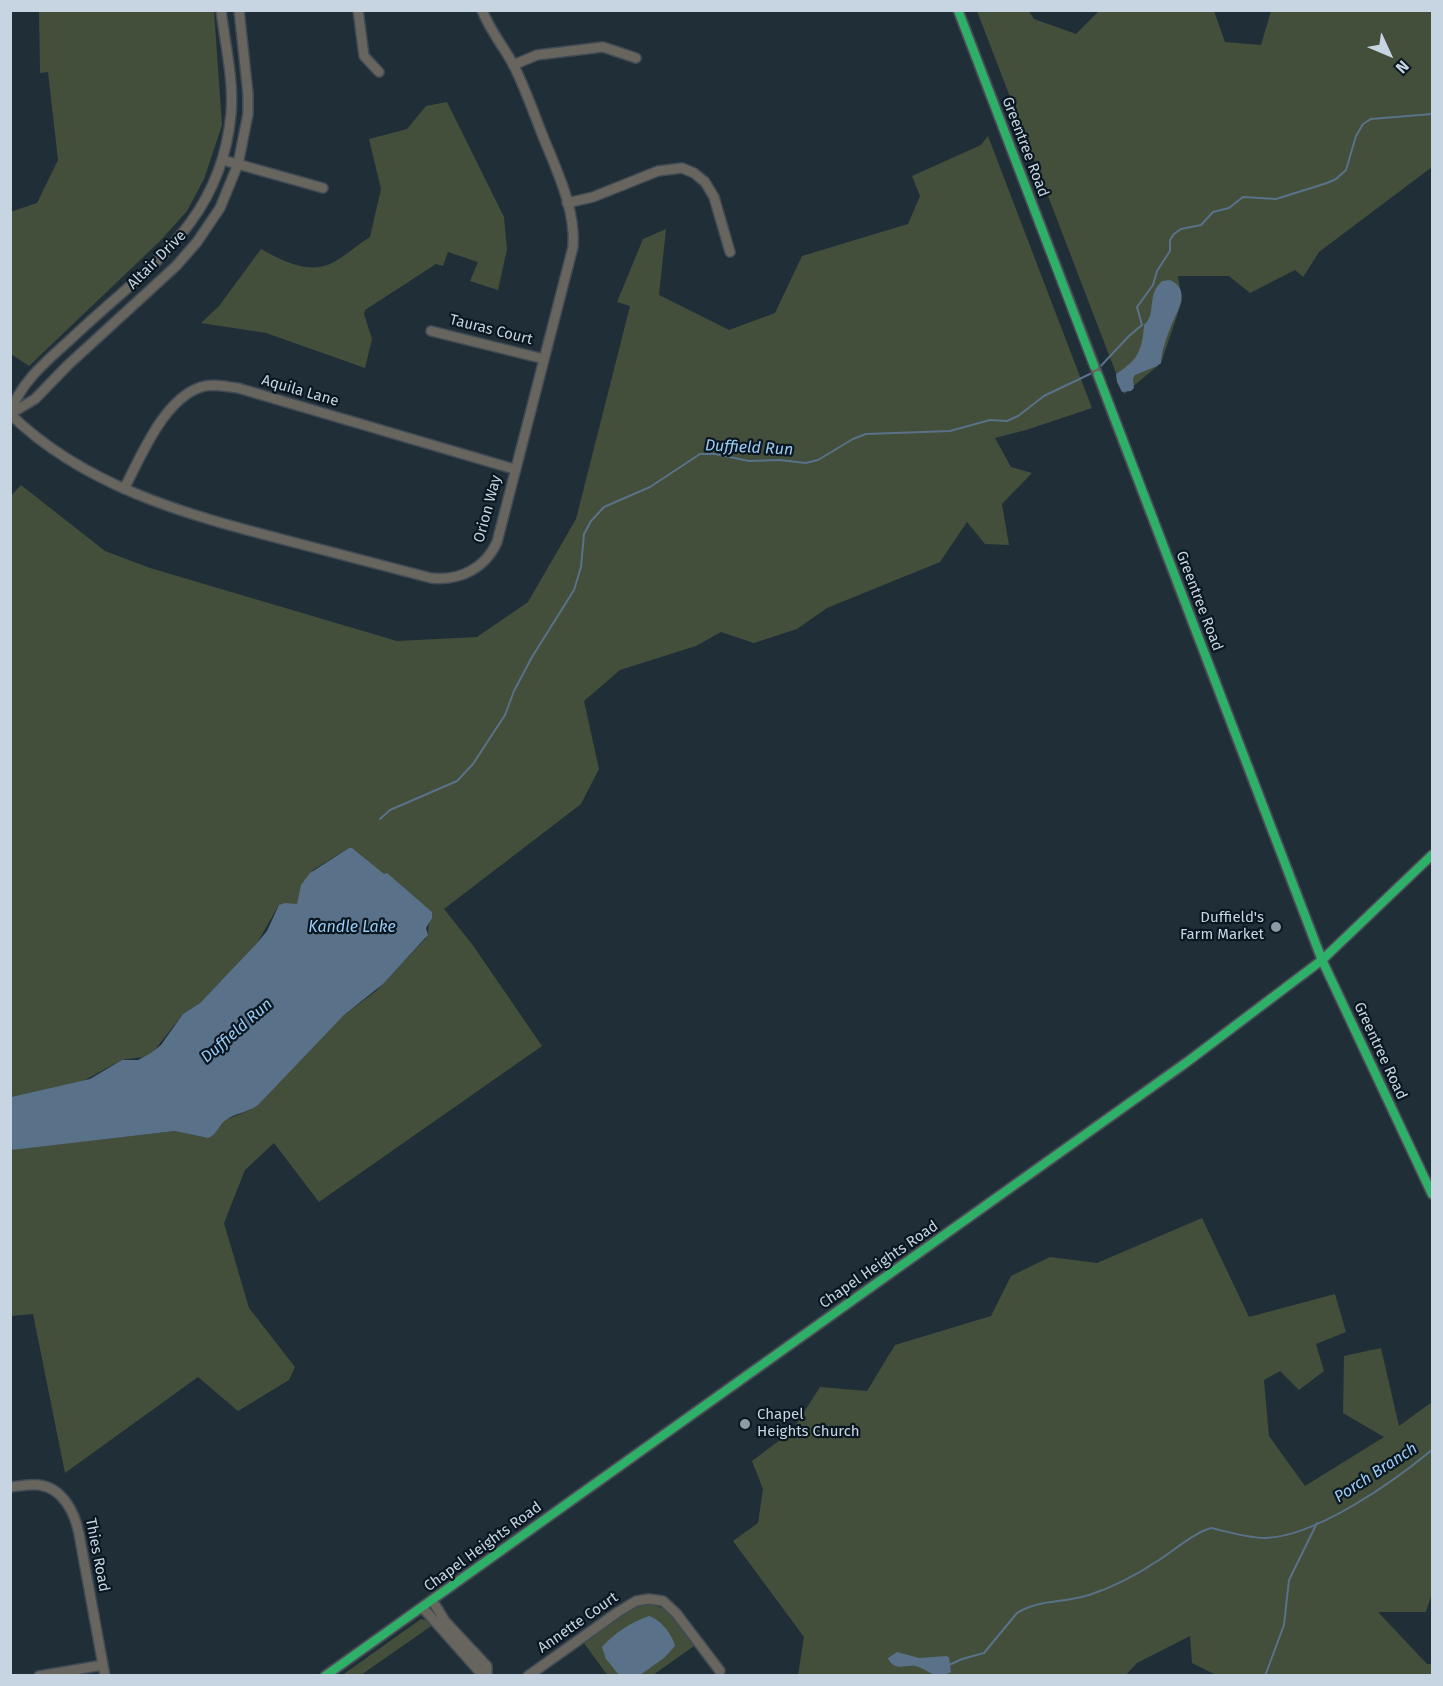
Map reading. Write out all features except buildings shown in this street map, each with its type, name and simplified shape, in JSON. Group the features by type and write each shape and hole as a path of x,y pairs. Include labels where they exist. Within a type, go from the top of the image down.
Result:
{"street":[{"name":"Altair Drive","path":"10,414 21,390 50,358 178,240 205,201 223,160 231,114 232,98 221,10"},
{"name":"Altair Drive","path":"10,414 35,399 68,365 188,253 220,208 238,164 248,114 239,10"},
{"path":"358,10 364,56 380,72"},
{"name":"Orion Way","path":"10,414 23,427 61,454 104,480 163,506 201,518 415,574 444,579 454,579 466,574 484,561 492,552 544,359 573,247 573,223 553,162 513,65 490,28 482,10"},
{"name":"Greentree Road","path":"958,10 1322,960 1432,1194"},
{"path":"223,29 240,27"},
{"path":"513,65 537,56 603,46 636,58"},
{"path":"223,160 323,188"},
{"path":"567,203 593,196 658,171 682,168 694,173 705,182 714,197 730,252"},
{"name":"Tauras Court","path":"431,331 544,359"},
{"name":"Aquila Lane","path":"124,489 146,445 170,411 202,386 215,385 238,388 514,469"},
{"name":"Chapel Heights Road","path":"325,1676 1187,1062 1322,960 1432,855"},
{"name":"Thies Road","path":"10,1487 39,1485 47,1487 63,1498 73,1513 78,1526 105,1676"},
{"name":"Annette Court","path":"528,1676 618,1612 636,1601 649,1599 663,1601 676,1613 720,1671"},
{"path":"432,1600 446,1621 487,1666 487,1676"},
{"path":"422,1607 479,1671 487,1676"},
{"path":"39,1676 103,1665"}],"green space":[{"path":"39,11 214,11 222,125 204,179 187,211 160,241 29,366 11,354 10,212 37,203 58,160 48,72 40,73"},
{"path":"977,11 1029,11 1034,19 1076,34 1099,11 1214,11 1225,42 1261,45 1271,11 1432,11 1432,167 1319,252 1303,277 1295,270 1250,293 1229,276 1178,276 1182,301 1161,363 1124,394"},
{"path":"447,102 504,217 507,249 498,290 470,281 478,262 448,252 443,266 436,264 365,310 364,314 372,339 365,368 266,333 201,323 219,306 261,249 303,267 321,267 335,261 370,237 381,189 369,139 407,129 426,106"},
{"path":"988,136 1092,408 995,438 1011,467 1032,473 1002,504 1009,545 985,544 967,522 940,562 827,608 797,629 754,643 721,632 696,646 620,670 584,701 599,769 581,804 444,909 472,944 542,1046 319,1202 274,1143 245,1170 224,1223 249,1308 295,1367 289,1380 238,1411 198,1377 65,1473 33,1314 11,1316 11,1149 176,1131 208,1138 223,1121 250,1110 344,1015 376,991 427,937 431,911 349,848 313,870 297,904 279,905 257,943 200,1003 183,1014 150,1056 122,1060 83,1081 11,1097 10,497 21,485 105,551 150,568 397,641 477,637 528,602 576,519 630,306 617,302 643,239 666,229 659,295 729,330 775,313 802,256 908,224 920,196 912,176 981,145"},
{"path":"1202,1218 1249,1317 1335,1294 1346,1332 1316,1344 1324,1371 1299,1390 1280,1371 1264,1380 1269,1436 1305,1486 1384,1437 1343,1413 1344,1356 1381,1348 1399,1426 1432,1402 1432,1593 1426,1612 1378,1612 1427,1664 1432,1664 1432,1675 1216,1675 1192,1663 1190,1636 1137,1663 1126,1675 798,1675 804,1637 733,1541 758,1523 763,1489 752,1461 792,1431 820,1387 867,1391 895,1345 991,1316 1011,1276 1050,1257 1097,1263"},
{"path":"645,1604 662,1608 669,1613 694,1646 653,1675 608,1676 584,1643 638,1605"},
{"path":"421,1619 434,1624 361,1675 341,1676"}],"water":[{"path":"1170,280 1177,284 1182,295 1166,339 1161,363 1135,375 1134,388 1131,391 1122,392 1116,374 1139,352 1154,292 1162,281"},
{"name":"Kandle Lake","path":"349,848 384,874 387,873 432,912 432,918 426,928 428,935 383,984 344,1015 258,1105 223,1122 208,1138 175,1131 11,1150 11,1097 90,1079 122,1060 138,1060 151,1053 161,1045 183,1014 200,1003 257,943 267,931 279,905 297,904 301,885 310,873"},
{"path":"649,1616 665,1628 675,1646 664,1658 640,1675 619,1675 606,1659 602,1647 624,1628"},
{"path":"897,1652 919,1658 947,1656 951,1672 938,1675 915,1666 898,1667 888,1658"}],"waterway":[{"name":"Duffield Run","path":"1098,369 1142,325 1137,307 1153,285 1157,271 1170,251 1170,240 1174,234 1181,229 1201,225 1213,212 1229,208 1243,197 1276,199 1336,179 1346,170 1356,136 1363,124 1371,119 1432,114"},
{"name":"Duffield Run","path":"380,819 390,810 457,781 473,764 505,715 514,691 532,657 574,590 581,567 584,534 591,521 604,507 650,487 700,454 715,454 749,461 779,460 806,463 818,460 866,434 950,431 990,420 1007,421 1018,416 1044,396 1094,372"},
{"path":"947,1666 984,1653 1017,1613 1034,1605 1089,1595 1108,1588 1126,1580 1191,1538 1211,1528 1266,1538 1286,1535 1331,1518 1397,1477 1432,1450"},
{"name":"Porch Branch","path":"1265,1676 1284,1625 1289,1580 1317,1523"}],"cycle path":[{"path":"958,10 1094,366"},
{"path":"1098,375 1322,960 1432,1194"},
{"path":"325,1676 1187,1062 1322,960 1432,855"}],"place":[{"name":"Duffield's Farm Market","path":"1276,927"},
{"name":"Chapel Heights Church","path":"745,1424"}]}
